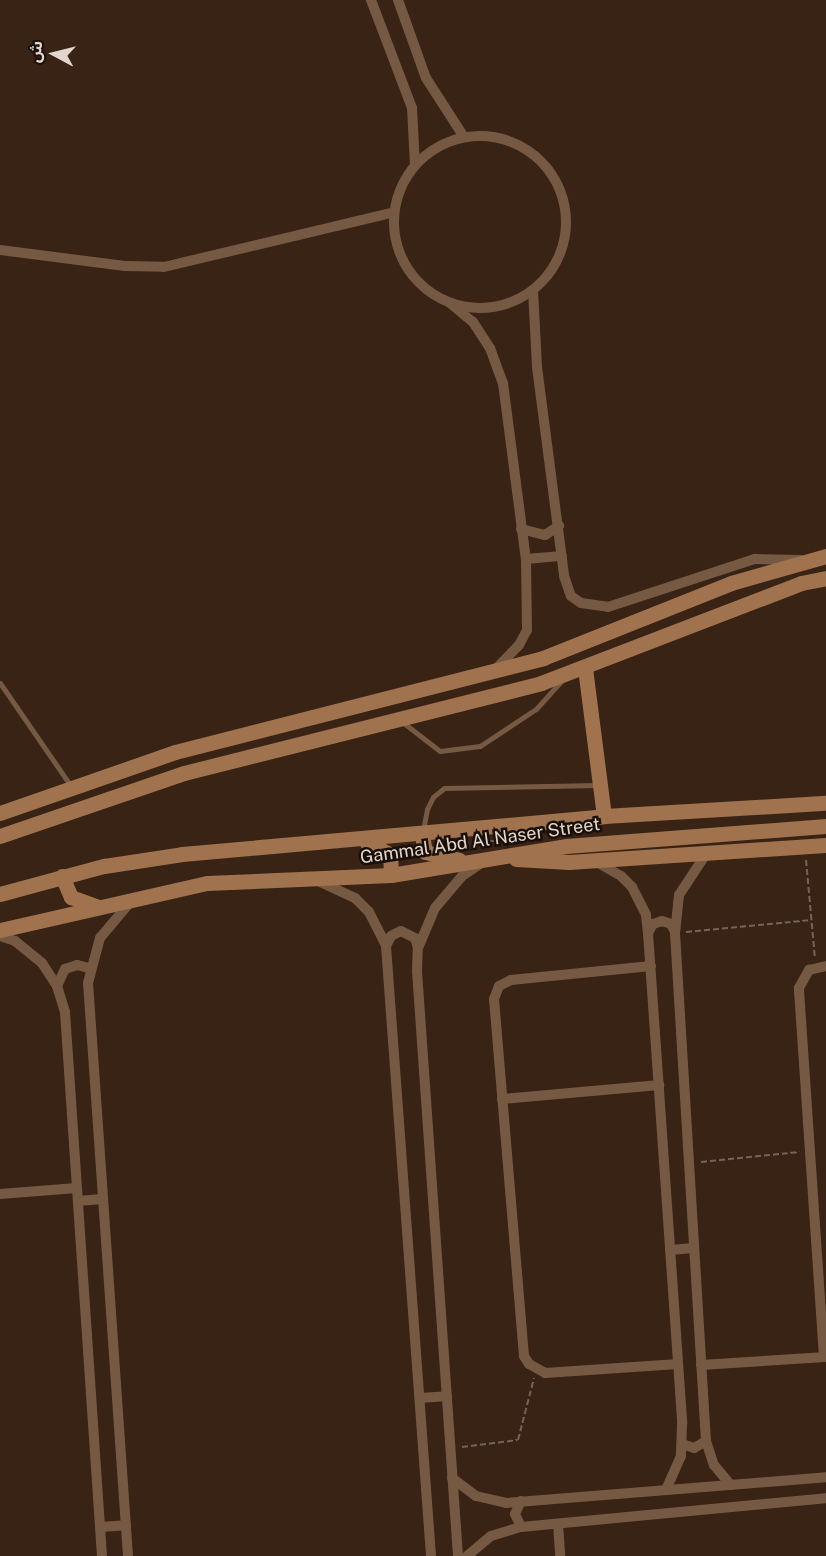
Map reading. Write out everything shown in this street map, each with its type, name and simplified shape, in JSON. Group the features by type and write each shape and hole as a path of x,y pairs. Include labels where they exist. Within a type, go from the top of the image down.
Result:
{"main road":[{"path":"0,813 70,785 125,767 492,673 568,650 731,584 804,560 826,556"},
{"path":"0,837 132,788 400,720 567,674 801,583 826,578"},
{"path":"585,668 604,816"},
{"path":"125,767 132,788"},
{"name":"Gammal Abd Al Naser Street","path":"0,894 62,876 182,854 422,835 604,816 826,803"},
{"name":"Gammal Abd Al Naser Street","path":"0,930 102,908 135,897 207,884 414,873 466,861 603,843 826,826"},
{"path":"422,835 425,852 466,861"},
{"path":"356,840 385,848 393,861 392,875"},
{"path":"490,859 594,861 826,845"},
{"path":"62,876 71,897 102,908"}],"street":[{"path":"371,0 412,108 415,165"},
{"path":"398,0 426,78 464,137"},
{"path":"450,303 479,308 507,303 533,290 550,271 561,248 566,223 562,198 552,175 521,147 489,136 464,137 437,147 415,165 405,179 394,212 400,254 412,275 429,291 450,303 473,322 490,348 503,383 526,559 527,630 519,645 492,673"},
{"path":"0,250 125,266 164,267 394,212"},
{"path":"533,290 537,367 564,576 572,596 581,603 608,607 755,559 804,560"},
{"path":"521,529 545,535 559,526"},
{"path":"526,559 562,556"},
{"path":"706,854 679,895 675,933 706,1441 714,1465 731,1485"},
{"path":"418,948 435,908 448,891 490,859"},
{"path":"594,861 621,876 632,887 646,915 682,1444 677,1467 666,1490"},
{"path":"309,879 339,888 355,898 369,912 386,946 431,1556"},
{"path":"128,1556 88,1002 89,968 104,932 135,897"},
{"path":"648,933 653,924 662,921 671,924 675,933"},
{"path":"386,946 390,936 400,931 415,938 418,948 418,994 458,1556"},
{"path":"0,936 32,953 57,986 65,1012 102,1556"},
{"path":"57,986 65,969 77,965 89,968"},
{"path":"651,966 511,980 499,986 494,999 524,1356 536,1370 554,1374 678,1364"},
{"path":"701,1365 825,1357 799,988 804,975 821,967"},
{"path":"502,1099 659,1085"},
{"path":"0,1194 77,1188"},
{"path":"78,1201 102,1199"},
{"path":"670,1250 694,1248"},
{"path":"420,1398 447,1396"},
{"path":"682,1444 694,1448 706,1441"},
{"path":"452,1478 476,1496 498,1502 826,1477"},
{"path":"792,1480 794,1502"},
{"path":"467,1556 491,1536 521,1527 826,1498"},
{"path":"521,1501 515,1514 521,1527"},
{"path":"558,1524 560,1556"},
{"path":"100,1527 126,1525"}],"lane":[{"path":"400,720 440,751 480,746 536,709 567,674"},
{"path":"0,682 70,785"},
{"path":"422,835 427,809 433,797 444,788 600,785"}],"path":[{"path":"403,836 414,873"},
{"path":"805,846 812,920 821,967"},
{"path":"675,933 812,920"},
{"path":"689,1163 811,1151"},
{"path":"450,1448 518,1440 536,1370"}]}
